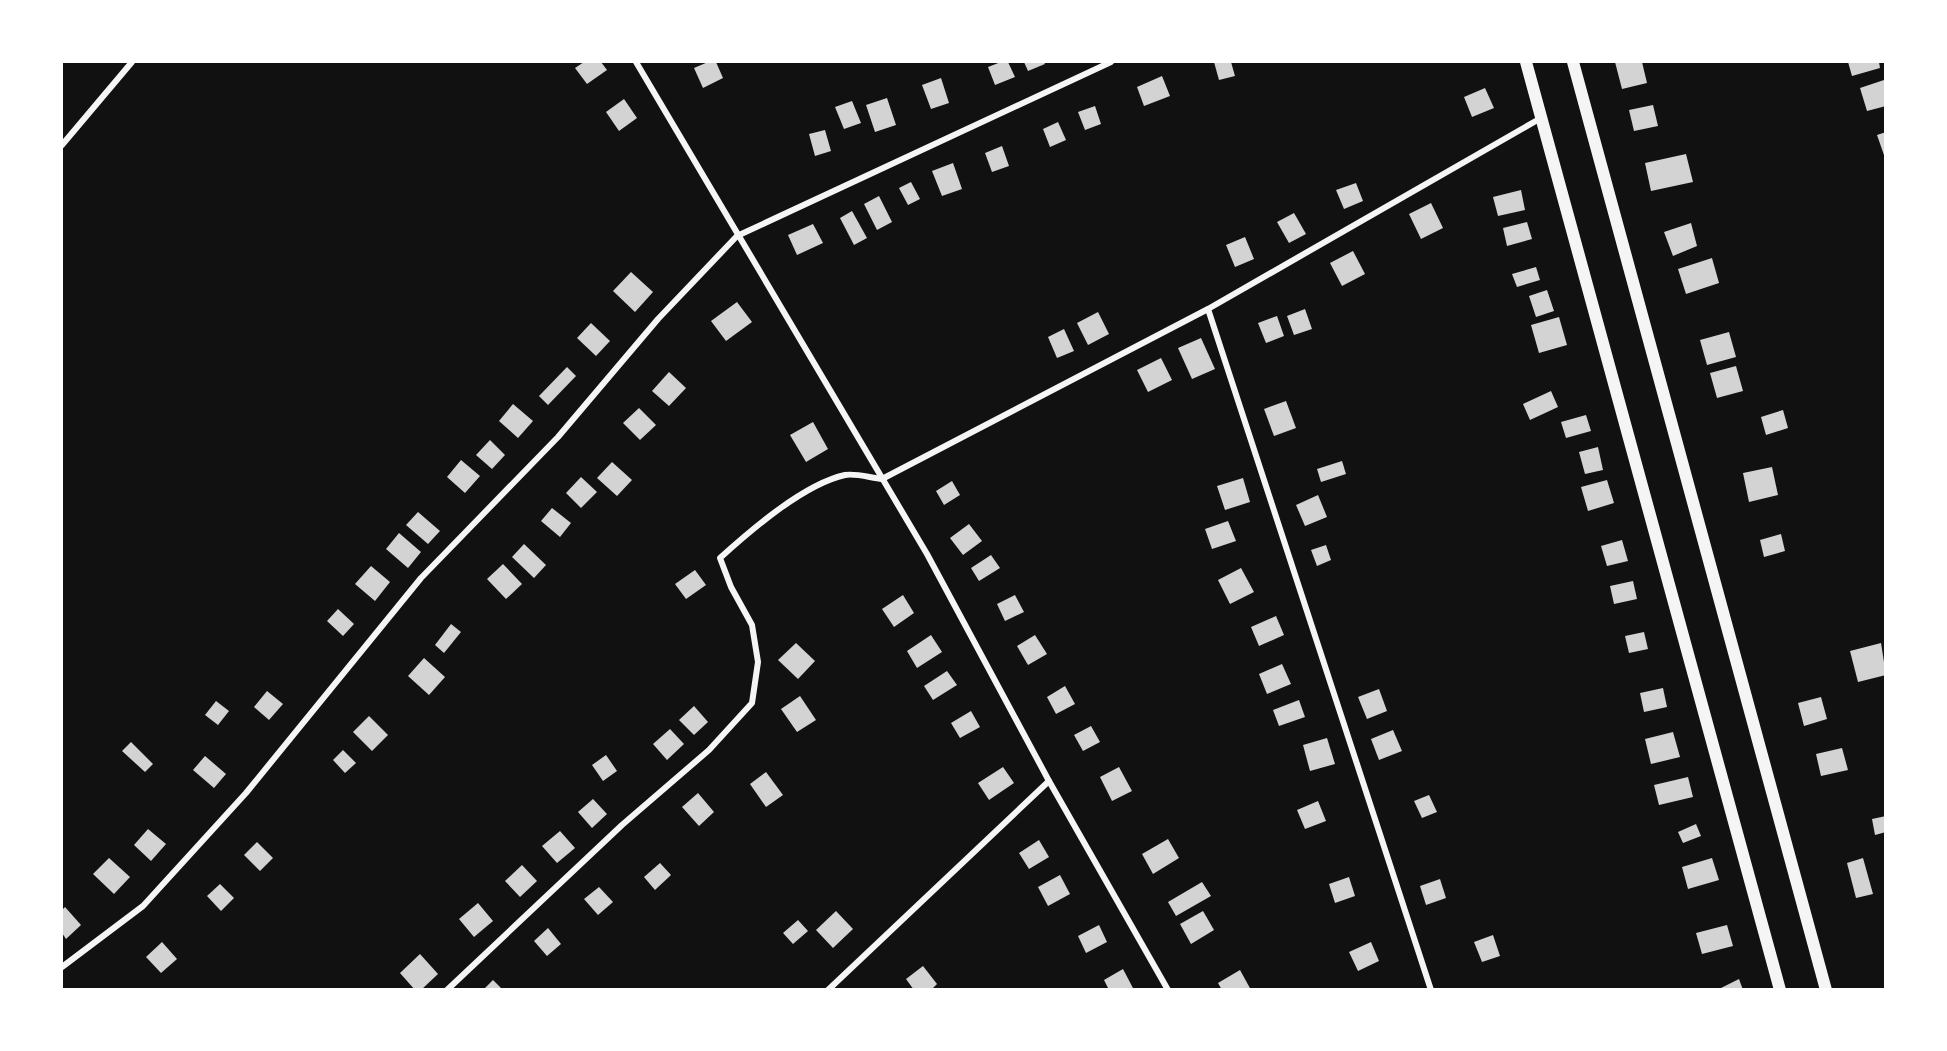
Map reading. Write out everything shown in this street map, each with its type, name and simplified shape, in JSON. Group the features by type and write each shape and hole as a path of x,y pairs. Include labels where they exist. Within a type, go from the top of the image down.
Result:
{"main road":[{"path":"1526,62 1780,990"},
{"path":"1573,62 1826,990"}],"street":[{"path":"62,145 132,62"},
{"path":"636,62 927,554 1049,781 1168,990"},
{"path":"62,967 143,906 246,793 421,578 558,437 658,319 737,236 1111,62"},
{"path":"447,990 622,825 709,750 752,703 758,662 752,626 731,587 720,558 775,513 812,489 846,475 882,479 1208,309 1541,118"},
{"path":"1208,309 1431,990"},
{"path":"828,990 1049,781"}],"building":[{"path":"584,62 601,62 607,70 587,84 575,68"},
{"path":"708,62 716,62 723,78 703,88 694,68"},
{"path":"1008,62 1015,77 995,85 988,67"},
{"path":"1024,62 1044,62 1045,64 1028,71"},
{"path":"1214,62 1231,62 1235,76 1219,80"},
{"path":"1615,62 1642,62 1647,83 1622,89"},
{"path":"1848,62 1879,62 1880,68 1852,76"},
{"path":"1162,76 1170,96 1144,106 1137,87"},
{"path":"941,78 949,103 931,109 922,85"},
{"path":"1884,80 1886,106 1867,111 1860,88"},
{"path":"1485,88 1494,108 1472,117 1464,97"},
{"path":"887,98 896,125 875,132 866,105"},
{"path":"624,99 637,118 619,131 606,112"},
{"path":"852,101 861,123 844,129 835,107"},
{"path":"1653,105 1658,126 1634,131 1629,110"},
{"path":"1095,106 1101,124 1085,130 1078,112"},
{"path":"1058,122 1066,140 1050,147 1043,129"},
{"path":"825,130 831,151 815,156 809,134"},
{"path":"1886,132 1886,158 1885,158 1877,135"},
{"path":"1002,146 1009,166 992,172 985,153"},
{"path":"1686,154 1693,182 1651,191 1645,163"},
{"path":"953,163 962,189 942,196 932,171"},
{"path":"911,182 920,199 908,205 899,188"},
{"path":"1356,183 1363,201 1344,209 1336,190"},
{"path":"1521,190 1525,210 1498,216 1493,197"},
{"path":"879,196 892,222 877,230 864,204"},
{"path":"1431,203 1443,228 1421,239 1409,214"},
{"path":"852,211 867,238 854,245 840,218"},
{"path":"1294,213 1306,234 1289,243 1277,222"},
{"path":"1527,222 1532,239 1507,246 1503,228"},
{"path":"1691,223 1697,246 1673,256 1664,232"},
{"path":"813,224 823,243 797,255 788,235"},
{"path":"1245,237 1254,259 1235,267 1226,245"},
{"path":"1353,251 1365,274 1342,286 1330,263"},
{"path":"1712,258 1719,283 1686,294 1678,269"},
{"path":"1536,267 1540,280 1517,287 1512,274"},
{"path":"631,272 653,292 635,312 613,291"},
{"path":"1547,290 1554,311 1536,317 1529,296"},
{"path":"737,302 752,322 726,341 711,321"},
{"path":"1305,309 1312,329 1294,335 1287,316"},
{"path":"1098,312 1109,334 1088,345 1077,323"},
{"path":"1277,316 1284,336 1266,343 1258,323"},
{"path":"1559,317 1567,345 1539,353 1531,325"},
{"path":"591,323 610,341 596,356 577,338"},
{"path":"1064,329 1074,351 1057,358 1048,337"},
{"path":"1729,332 1736,357 1707,365 1700,340"},
{"path":"1201,338 1215,369 1192,379 1178,348"},
{"path":"1161,358 1172,380 1148,392 1137,370"},
{"path":"1736,366 1743,391 1717,398 1710,373"},
{"path":"567,367 576,376 548,405 539,396"},
{"path":"669,372 686,388 669,406 652,391"},
{"path":"1551,391 1558,407 1530,420 1523,404"},
{"path":"1286,401 1296,428 1274,436 1264,409"},
{"path":"513,404 533,421 518,438 499,421"},
{"path":"639,408 656,425 640,440 623,423"},
{"path":"1783,410 1788,428 1766,435 1761,417"},
{"path":"1586,415 1591,431 1566,438 1561,422"},
{"path":"813,422 828,449 806,462 790,435"},
{"path":"490,440 505,455 492,469 476,455"},
{"path":"1598,447 1603,470 1585,474 1579,452"},
{"path":"461,460 480,476 465,493 447,477"},
{"path":"1342,461 1346,474 1321,482 1317,469"},
{"path":"612,462 632,480 617,496 597,478"},
{"path":"1772,467 1778,495 1749,502 1743,473"},
{"path":"581,477 597,492 581,508 566,493"},
{"path":"1243,478 1250,502 1225,510 1217,486"},
{"path":"1607,480 1614,503 1588,511 1581,487"},
{"path":"952,481 960,495 944,505 936,491"},
{"path":"1318,495 1327,517 1305,526 1296,505"},
{"path":"552,508 571,523 560,537 541,521"},
{"path":"418,512 440,531 428,544 406,525"},
{"path":"1228,521 1236,541 1212,549 1205,529"},
{"path":"969,524 982,541 963,555 950,538"},
{"path":"399,533 421,552 408,568 386,549"},
{"path":"1781,534 1785,551 1764,557 1760,540"},
{"path":"1622,540 1628,561 1607,566 1601,546"},
{"path":"524,544 546,565 534,578 512,557"},
{"path":"1326,545 1331,560 1317,566 1311,550"},
{"path":"991,555 1000,568 979,581 971,568"},
{"path":"503,564 522,584 506,599 487,579"},
{"path":"371,566 390,582 375,601 355,584"},
{"path":"1241,568 1254,592 1230,604 1218,580"},
{"path":"695,570 706,585 686,599 675,584"},
{"path":"1633,581 1637,599 1614,604 1610,586"},
{"path":"903,595 914,613 894,627 882,609"},
{"path":"1015,595 1024,612 1005,621 997,604"},
{"path":"338,609 354,624 343,636 327,621"},
{"path":"1276,616 1284,635 1259,646 1251,627"},
{"path":"451,624 461,632 444,653 435,645"},
{"path":"1644,632 1648,649 1629,653 1625,636"},
{"path":"931,635 942,652 917,668 907,651"},
{"path":"1035,635 1047,654 1028,665 1017,646"},
{"path":"796,643 815,661 798,679 778,660"},
{"path":"1881,643 1886,675 1858,682 1850,651"},
{"path":"424,658 445,677 429,695 408,676"},
{"path":"1282,664 1291,684 1267,694 1259,674"},
{"path":"947,671 957,685 933,700 924,686"},
{"path":"1065,686 1075,704 1056,714 1047,697"},
{"path":"1663,688 1667,707 1644,712 1640,693"},
{"path":"1379,689 1387,711 1367,719 1358,697"},
{"path":"267,691 283,704 269,720 254,707"},
{"path":"800,696 816,720 797,732 781,709"},
{"path":"1821,697 1827,719 1804,726 1798,703"},
{"path":"1299,700 1305,717 1279,726 1273,710"},
{"path":"216,701 229,711 218,725 205,715"},
{"path":"694,706 708,722 694,735 679,720"},
{"path":"971,711 980,727 960,738 951,723"},
{"path":"369,716 388,735 372,751 353,732"},
{"path":"1091,726 1100,742 1083,751 1074,735"},
{"path":"670,729 684,744 667,760 653,744"},
{"path":"1393,730 1402,751 1379,760 1371,739"},
{"path":"1673,732 1680,757 1651,764 1645,739"},
{"path":"1327,738 1335,764 1310,771 1303,745"},
{"path":"131,742 153,764 145,772 122,751"},
{"path":"1842,748 1848,770 1821,776 1816,754"},
{"path":"343,750 356,763 345,773 333,760"},
{"path":"606,755 617,771 603,781 592,765"},
{"path":"205,756 226,774 214,788 193,770"},
{"path":"1003,767 1014,783 989,800 978,783"},
{"path":"1119,767 1132,791 1112,801 1100,777"},
{"path":"766,772 783,795 766,807 750,784"},
{"path":"1688,777 1693,797 1659,805 1654,785"},
{"path":"698,793 714,812 699,826 682,807"},
{"path":"1429,795 1437,812 1422,818 1414,801"},
{"path":"593,799 607,814 592,828 578,812"},
{"path":"1318,801 1326,821 1305,829 1297,810"},
{"path":"1886,816 1886,832 1875,835 1872,819"},
{"path":"1696,824 1701,836 1683,843 1678,832"},
{"path":"148,829 166,844 151,861 134,845"},
{"path":"560,831 575,848 557,863 542,846"},
{"path":"1168,839 1179,858 1153,874 1142,854"},
{"path":"1039,840 1049,857 1029,869 1019,853"},
{"path":"257,842 273,858 260,871 244,855"},
{"path":"109,858 130,877 114,894 93,874"},
{"path":"1712,858 1719,880 1688,889 1682,867"},
{"path":"1863,858 1873,894 1856,898 1847,863"},
{"path":"660,863 671,875 655,890 644,877"},
{"path":"522,865 537,881 520,897 505,881"},
{"path":"1060,875 1070,894 1048,906 1038,887"},
{"path":"1349,877 1355,896 1335,903 1329,884"},
{"path":"1440,879 1446,898 1426,905 1420,886"},
{"path":"1202,882 1211,896 1176,916 1168,902"},
{"path":"220,884 234,898 221,911 207,896"},
{"path":"599,887 613,902 598,915 584,899"},
{"path":"478,903 493,921 474,937 459,919"},
{"path":"65,907 81,925 66,939 62,933 62,910"},
{"path":"836,911 853,929 833,948 816,930"},
{"path":"1203,911 1214,930 1191,944 1180,924"},
{"path":"798,920 808,931 793,944 783,933"},
{"path":"1099,925 1107,942 1086,953 1078,936"},
{"path":"1727,925 1733,946 1702,954 1696,933"},
{"path":"548,928 561,944 547,956 534,941"},
{"path":"1493,935 1500,956 1482,962 1474,942"},
{"path":"162,942 177,959 161,973 146,957"},
{"path":"1371,942 1379,961 1358,971 1349,952"},
{"path":"420,954 438,974 421,990 415,990 400,973"},
{"path":"923,966 937,984 931,990 914,990 906,979"},
{"path":"1123,969 1134,990 1109,990 1104,980"},
{"path":"1240,970 1251,990 1222,990 1218,983"},
{"path":"1739,979 1743,990 1717,990"},
{"path":"493,980 503,990 483,990"}]}
